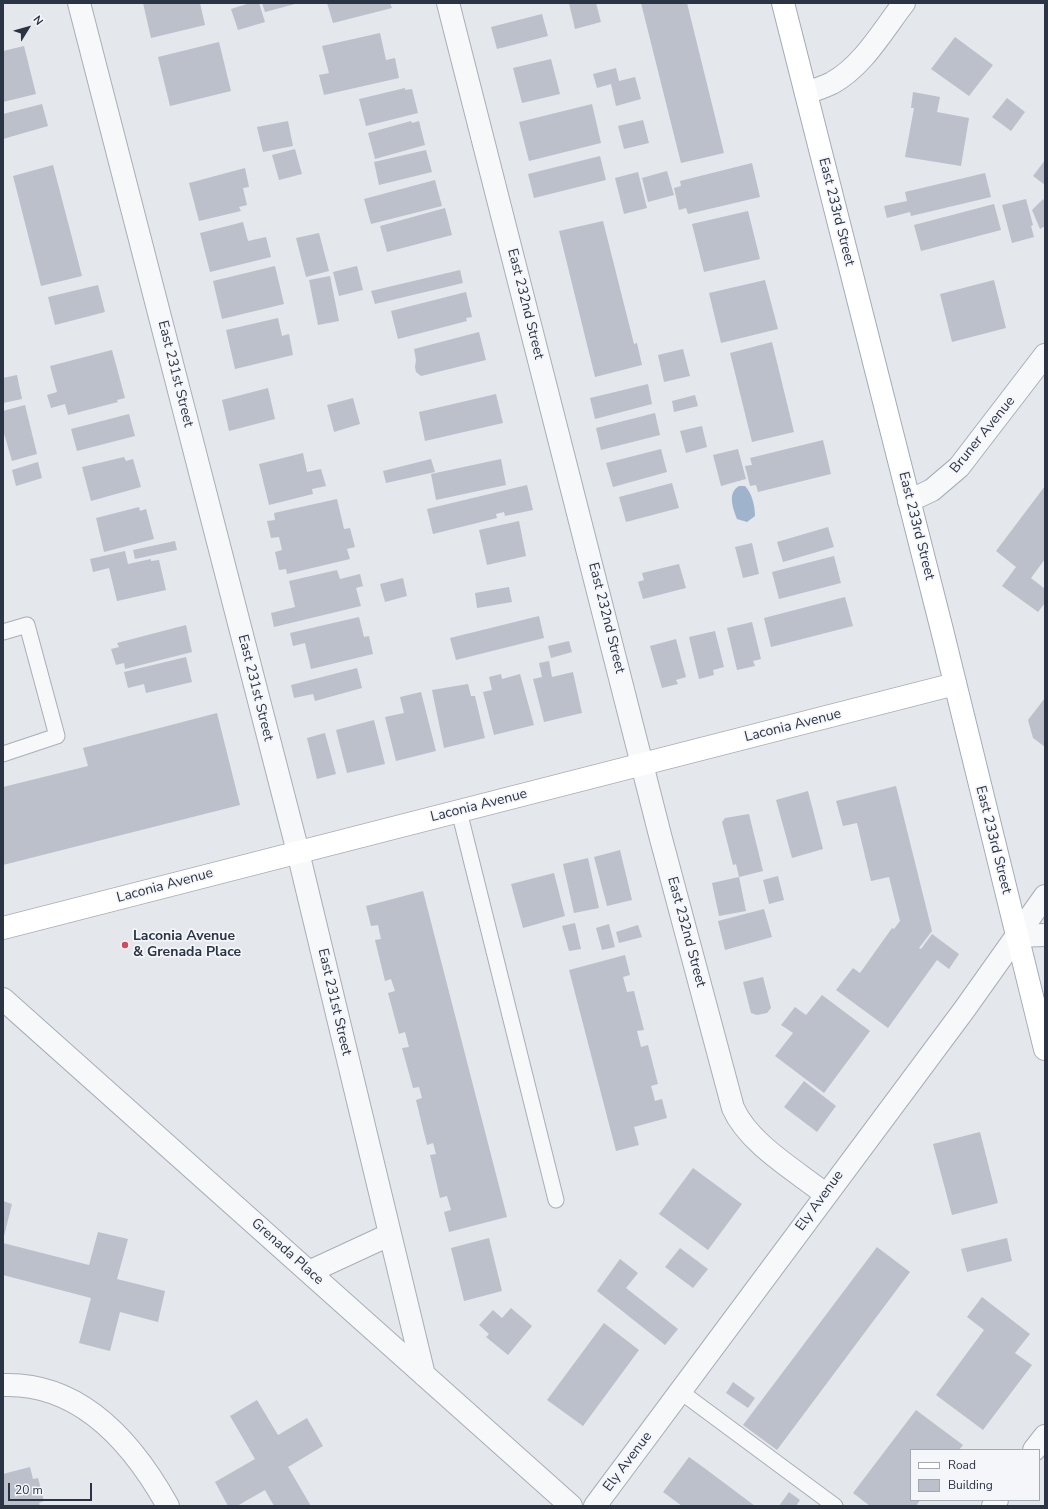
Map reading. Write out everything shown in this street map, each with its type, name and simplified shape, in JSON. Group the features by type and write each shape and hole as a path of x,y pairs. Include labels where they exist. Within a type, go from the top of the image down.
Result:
{"main road":[{"name":"East 233rd Street","path":"783,3 955,684 1045,1049"},
{"name":"Laconia Avenue","path":"3,928 955,684"}],"street":[{"name":"East 231st Street","path":"79,3 298,852 389,1235 424,1375"},
{"name":"East 232nd Street","path":"448,3 660,834 733,1108 738,1118 751,1136 826,1194"},
{"path":"806,93 832,83 852,68 869,49 904,3"},
{"name":"Bruner Avenue","path":"909,501 932,490 959,467 1045,355"},
{"name":"Ely Avenue","path":"595,1506 681,1392 1045,896"},
{"path":"1017,936 1045,935"},
{"name":"Grenada Place","path":"3,999 571,1506"},
{"path":"309,1272 389,1235"},
{"path":"3,1385 19,1384 39,1387 58,1393 86,1409 112,1429 152,1476 168,1506"},
{"path":"1035,1449 1045,1436"}],"lane":[{"path":"3,632 27,626 58,736 3,754"},
{"path":"459,811 556,1200"},
{"path":"681,1392 835,1506"}],"water":[{"path":"739,486 745,486 754,504 755,516 747,522 737,519 733,506 733,493"}],"building":[{"path":"143,3 200,3 205,25 151,38"},
{"path":"250,3 259,3 265,22 238,30 231,9"},
{"path":"262,3 295,3 295,4 265,12"},
{"path":"327,3 390,3 392,8 333,23"},
{"path":"569,3 596,3 601,22 575,29"},
{"path":"641,3 687,3 724,153 681,163"},
{"path":"542,14 548,36 497,49 491,27"},
{"path":"380,33 386,60 395,58 399,78 324,95 319,75 329,73 322,46"},
{"path":"955,37 993,65 969,96 931,69"},
{"path":"219,42 231,91 170,106 158,57"},
{"path":"24,46 36,94 3,102 3,51"},
{"path":"551,59 560,94 522,103 513,68"},
{"path":"616,68 619,81 635,77 641,99 616,106 611,84 597,88 593,74"},
{"path":"405,88 405,90 412,89 418,113 366,126 359,99"},
{"path":"913,92 940,97 937,112 969,118 961,166 905,157 914,108 911,108"},
{"path":"1007,98 1025,112 1011,131 992,117"},
{"path":"42,104 48,126 3,139 3,114"},
{"path":"592,104 601,143 529,161 519,122"},
{"path":"643,120 649,143 624,149 618,126"},
{"path":"288,121 293,146 263,152 257,127"},
{"path":"411,121 412,123 419,121 425,145 375,159 368,133"},
{"path":"295,149 302,174 279,180 272,155"},
{"path":"426,150 432,172 379,185 374,162"},
{"path":"600,156 606,180 534,198 528,174"},
{"path":"1045,160 1045,185 1033,176"},
{"path":"752,163 760,197 688,214 686,208 679,210 674,188 681,186 680,181"},
{"path":"53,165 82,276 41,286 13,176"},
{"path":"245,168 249,187 243,188 247,205 239,207 241,211 199,221 189,183"},
{"path":"667,171 674,195 648,202 642,178"},
{"path":"638,172 647,208 624,214 615,178"},
{"path":"985,173 991,197 911,216 910,212 887,218 884,206 907,201 905,192"},
{"path":"435,180 442,206 371,224 364,199"},
{"path":"1026,199 1033,225 1031,226 1034,237 1012,243 1002,205"},
{"path":"1043,199 1045,202 1045,226 1040,229 1032,210"},
{"path":"994,204 1001,230 921,251 914,225"},
{"path":"445,208 452,235 387,252 380,226"},
{"path":"748,211 760,259 704,272 692,224"},
{"path":"603,221 634,344 637,343 642,365 595,377 559,231"},
{"path":"243,222 248,241 266,237 271,257 210,272 200,233"},
{"path":"319,233 329,271 306,277 296,238"},
{"path":"275,266 284,304 222,319 213,281"},
{"path":"357,266 363,290 339,296 333,272"},
{"path":"460,270 463,283 375,304 371,291"},
{"path":"330,276 339,321 318,325 309,280"},
{"path":"765,280 778,329 721,343 709,293"},
{"path":"994,280 1006,328 952,342 940,294"},
{"path":"98,285 105,312 55,325 48,297"},
{"path":"466,292 472,317 466,318 467,321 398,339 391,311"},
{"path":"278,318 282,336 289,334 293,355 235,369 226,330"},
{"path":"479,332 486,360 421,376 416,372 414,349"},
{"path":"772,342 794,432 752,442 730,353"},
{"path":"683,349 690,376 664,382 658,355"},
{"path":"112,350 125,398 117,400 118,402 68,415 65,404 51,408 47,395 57,392 50,366"},
{"path":"17,375 22,399 3,403 3,378"},
{"path":"648,384 652,404 595,419 590,398"},
{"path":"268,388 275,419 229,431 222,400"},
{"path":"496,394 503,423 425,441 419,412"},
{"path":"695,395 698,406 674,412 672,401"},
{"path":"353,398 360,424 334,432 327,405"},
{"path":"25,405 37,454 12,461 3,430 3,411"},
{"path":"655,413 660,435 601,450 596,428"},
{"path":"129,414 135,436 77,451 71,429"},
{"path":"702,426 707,447 686,453 680,431"},
{"path":"823,440 831,474 758,492 756,485 750,486 745,466 752,465 750,458"},
{"path":"661,449 667,472 613,487 606,463"},
{"path":"738,449 746,479 721,486 713,455"},
{"path":"303,453 307,472 321,469 326,486 312,489 313,494 269,505 259,464"},
{"path":"124,457 126,461 133,459 141,487 91,501 82,467"},
{"path":"431,459 435,472 386,483 383,471"},
{"path":"501,459 506,485 436,500 431,474"},
{"path":"38,462 42,478 16,486 12,470"},
{"path":"672,483 679,508 626,522 619,497"},
{"path":"527,485 533,510 505,516 504,512 496,514 497,518 433,534 427,509"},
{"path":"1045,486 1045,559 1031,578 1045,589 1045,603 1038,612 1002,586 1016,567 996,551"},
{"path":"337,499 344,529 350,528 355,547 347,549 350,559 287,574 286,569 279,570 275,552 282,550 279,537 271,538 267,521 275,520 274,513"},
{"path":"139,507 140,511 146,509 154,539 104,552 96,518"},
{"path":"519,521 526,556 487,565 479,530"},
{"path":"828,527 834,547 783,562 777,542"},
{"path":"175,541 177,550 135,559 133,550"},
{"path":"752,543 759,574 743,578 735,547"},
{"path":"125,551 128,564 151,559 151,561 159,560 166,590 117,601 109,568 93,572 90,559"},
{"path":"834,556 841,583 779,599 772,572"},
{"path":"679,564 686,588 643,599 638,582 644,580 642,573"},
{"path":"337,570 340,579 360,574 363,586 356,588 361,606 274,627 271,613 295,607 289,581"},
{"path":"403,578 407,596 385,602 380,584"},
{"path":"509,587 512,602 477,608 475,593"},
{"path":"845,597 853,626 771,647 764,618"},
{"path":"539,616 544,638 456,660 450,638"},
{"path":"359,617 364,637 369,636 373,654 311,669 305,643 293,646 290,633"},
{"path":"752,622 761,659 753,661 755,666 737,670 727,628"},
{"path":"186,625 192,652 125,669 124,663 116,665 111,649 119,647 117,643"},
{"path":"715,631 724,667 713,670 714,675 699,679 689,637"},
{"path":"676,639 686,677 676,680 678,684 662,688 650,646"},
{"path":"569,641 572,652 551,658 548,646"},
{"path":"186,657 192,682 146,693 144,684 128,688 124,672"},
{"path":"549,661 552,677 573,672 582,713 544,722 533,679 542,677 539,663"},
{"path":"357,668 362,688 315,701 313,694 294,698 291,685"},
{"path":"501,674 502,679 520,674 534,725 494,735 483,692 492,690 489,677"},
{"path":"468,684 471,696 475,696 485,738 444,748 432,690"},
{"path":"421,692 436,751 396,761 385,717 404,713 400,697"},
{"path":"1045,698 1045,747 1033,738 1028,720"},
{"path":"217,713 240,805 3,865 3,787 88,766 83,748"},
{"path":"374,720 385,764 347,773 336,730"},
{"path":"325,733 336,774 317,779 307,738"},
{"path":"896,786 932,931 919,948 921,949 932,934 959,954 949,969 937,960 888,1028 836,990 853,968 860,973 892,928 894,929 900,921 889,877 871,881 857,823 843,826 836,801"},
{"path":"808,791 823,849 792,858 776,800"},
{"path":"749,814 763,871 739,877 736,864 733,865 722,822 725,818"},
{"path":"620,850 632,900 607,906 594,857"},
{"path":"588,858 599,908 574,913 563,864"},
{"path":"554,873 565,916 523,928 511,884"},
{"path":"778,876 784,900 769,904 763,880"},
{"path":"739,877 746,911 719,916 712,883"},
{"path":"423,891 507,1217 449,1232 444,1212 451,1210 447,1196 440,1198 430,1155 436,1154 433,1143 427,1145 416,1100 422,1098 419,1087 413,1088 402,1048 409,1047 405,1032 399,1034 388,993 395,991 391,979 385,981 375,940 381,939 378,925 371,926 366,906"},
{"path":"764,909 772,937 725,950 718,921"},
{"path":"575,923 581,949 569,951 562,926"},
{"path":"609,924 615,947 602,950 596,928"},
{"path":"638,925 642,937 619,943 616,932"},
{"path":"625,955 630,975 623,977 627,992 634,991 644,1030 637,1031 641,1047 648,1045 658,1084 651,1086 655,1101 662,1099 667,1118 634,1127 639,1145 616,1151 569,970"},
{"path":"763,977 771,1008 767,1013 757,1015 751,1013 743,982"},
{"path":"822,995 870,1031 824,1093 775,1056 793,1033 781,1025 795,1007 806,1015"},
{"path":"804,1081 836,1106 817,1132 784,1107"},
{"path":"980,1132 998,1203 952,1215 933,1144"},
{"path":"693,1168 742,1204 708,1250 659,1214"},
{"path":"3,1201 12,1204 4,1236 3,1236"},
{"path":"98,1232 128,1239 117,1279 165,1291 158,1322 120,1312 110,1351 79,1343 91,1298 3,1275 3,1243 89,1265"},
{"path":"489,1238 502,1291 464,1301 451,1248"},
{"path":"1007,1238 1012,1261 967,1272 961,1249"},
{"path":"877,1247 910,1272 777,1450 743,1425"},
{"path":"680,1248 708,1269 693,1288 665,1267"},
{"path":"620,1259 638,1273 626,1288 678,1329 665,1345 597,1291"},
{"path":"982,1297 1030,1334 1015,1353 1032,1365 983,1430 936,1395 984,1330 967,1317"},
{"path":"511,1308 532,1326 508,1355 486,1337 489,1334 479,1325 493,1310 502,1318"},
{"path":"604,1323 639,1350 583,1426 547,1400"},
{"path":"733,1382 755,1398 748,1408 726,1393"},
{"path":"257,1400 278,1435 307,1418 323,1446 288,1467 311,1506 274,1506 265,1490 237,1506 228,1506 215,1482 255,1459 230,1416"},
{"path":"916,1410 963,1445 960,1449 910,1449 910,1501 919,1501 916,1506 870,1506 853,1493"},
{"path":"689,1457 755,1506 682,1506 663,1492"},
{"path":"30,1467 33,1479 38,1478 44,1501 39,1503 40,1506 3,1506 3,1474"},
{"path":"789,1492 800,1500 796,1506 779,1506"}],"place":[{"name":"Laconia Avenue & Grenada Place","path":"125,945"}]}
